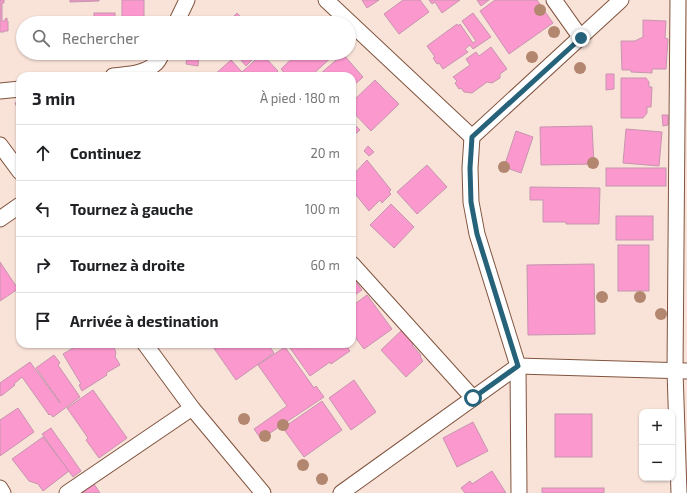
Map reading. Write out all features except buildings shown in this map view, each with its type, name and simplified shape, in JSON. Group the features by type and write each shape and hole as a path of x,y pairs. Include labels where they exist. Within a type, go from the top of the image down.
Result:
{"street":[{"path":"179,16 187,0"},
{"path":"326,0 343,16"},
{"path":"554,0 581,38"},
{"path":"519,493 518,366 476,227 471,202 470,168 472,137 621,0"},
{"path":"678,0 681,371 679,493"},
{"path":"356,28 472,137"},
{"path":"138,72 147,70 157,63 158,60"},
{"path":"0,92 16,90"},
{"path":"0,145 16,167"},
{"path":"0,219 16,208"},
{"path":"356,268 473,398"},
{"path":"148,348 192,408 263,493"},
{"path":"341,493 518,366 681,371"},
{"path":"67,493 192,408"},
{"path":"0,488 3,493"}],"route":[{"path":"473,398 518,366 477,234 471,202 470,168 472,137 581,38"}]}
